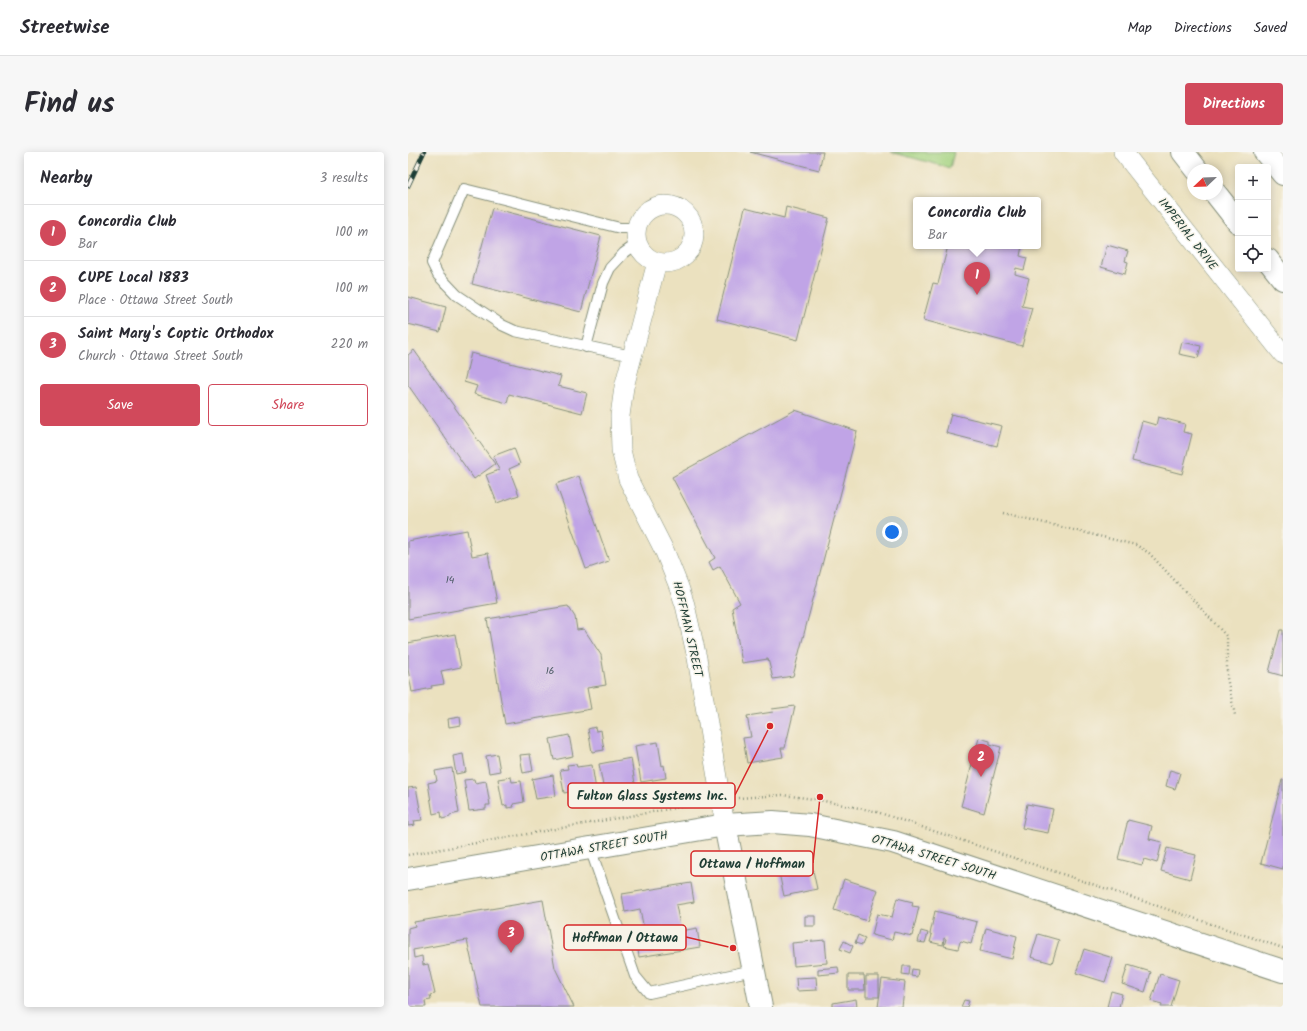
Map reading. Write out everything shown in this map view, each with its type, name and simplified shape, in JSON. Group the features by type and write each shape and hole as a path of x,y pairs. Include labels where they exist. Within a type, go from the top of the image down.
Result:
{"main road":[{"path":"1183,152 1192,164"},
{"path":"1265,152 1283,174"},
{"path":"1221,200 1235,218"},
{"path":"1271,264 1283,279"},
{"name":"OTTAWA STREET SOUTH","path":"408,879 725,825 773,822 810,824 893,842 1283,971"},
{"name":"HOFFMAN STREET","path":"725,825 760,1007"}],"street":[{"name":"IMPERIAL DRIVE","path":"1123,152 1283,354"},
{"path":"666,205 675,207 684,212 694,229 694,239 691,248 685,256 676,261 667,263 657,262 642,252 637,235 641,218 647,211 666,205"},
{"name":"HOFFMAN STREET","path":"657,262 624,387 620,416 620,435 624,464 633,490 665,552 685,605 696,658 725,825"}],"lane":[{"path":"586,347 603,283 610,268 624,253 637,235 620,228 464,189 432,263 438,275 457,295 502,325 515,331 586,347 632,356"},
{"path":"590,848 635,976 649,993 753,970"}],"path":[{"path":"1003,513 1136,545 1149,553 1227,638 1227,678 1235,715"},
{"path":"408,855 700,804"}],"green space":[{"path":"891,152 954,152 950,168"}],"building":[{"path":"750,152 823,152 819,170"},
{"path":"786,207 829,218 798,340 717,319 745,208 784,218"},
{"path":"492,208 601,236 581,312 472,284"},
{"path":"1107,245 1128,251 1125,261 1128,262 1125,274 1101,267"},
{"path":"947,249 1021,249 1020,256 1027,258 1024,270 1016,268 1015,274 1029,278 1022,306 1032,308 1022,346 923,320 933,283 938,284"},
{"path":"408,297 446,307 440,332 408,324"},
{"path":"1182,342 1201,346 1198,358 1179,354"},
{"path":"414,350 495,464 474,479 408,385 408,355"},
{"path":"471,353 561,376 558,386 587,393 582,413 509,394 507,403 474,394 477,386 464,382"},
{"path":"795,410 857,431 793,676 773,679 768,659 742,663 732,608 740,603 720,566 713,570 709,562 715,558 672,477"},
{"path":"951,414 1002,426 997,446 946,433"},
{"path":"1158,417 1185,424 1183,432 1192,434 1182,474 1132,461 1142,421 1156,425"},
{"path":"514,448 520,464 509,469 519,495 497,503 486,475 499,470 493,456"},
{"path":"579,476 609,561 586,569 556,484"},
{"path":"467,530 472,556 488,553 497,603 408,619 408,541"},
{"path":"568,606 575,617 577,630 584,629 601,655 606,685 587,688 591,709 505,724 487,619"},
{"path":"1280,630 1283,630 1283,676 1269,672"},
{"path":"455,634 461,667 441,671 444,684 431,686 432,688 412,692 408,669 408,643"},
{"path":"795,706 785,748 781,748 783,757 747,763 743,738 751,737 747,716 773,712 772,709"},
{"path":"460,717 461,725 449,727 448,719"},
{"path":"595,727 596,731 601,730 604,750 592,752 588,729"},
{"path":"569,735 573,756 554,760 550,739"},
{"path":"979,738 990,741 990,744 1001,747 984,813 961,806"},
{"path":"658,742 662,766 664,765 666,778 641,782 635,746"},
{"path":"463,754 466,772 456,774 453,756"},
{"path":"497,754 500,771 489,773 486,756"},
{"path":"530,754 533,771 523,773 520,755"},
{"path":"631,758 635,784 615,787 615,784 603,786 599,764"},
{"path":"576,764 577,767 592,765 596,790 564,793 560,770 568,769 567,765"},
{"path":"452,768 459,813 442,819 441,812 433,814 428,783 437,781 435,771"},
{"path":"1170,770 1180,773 1175,789 1166,786"},
{"path":"553,775 556,796 536,799 532,779"},
{"path":"511,777 512,782 521,781 524,802 513,804 514,807 507,808 507,805 503,806 498,779"},
{"path":"474,779 475,783 486,781 490,805 486,805 486,809 469,811 464,780"},
{"path":"1283,780 1283,869 1261,863"},
{"path":"416,787 422,820 414,821 415,825 408,826 408,788"},
{"path":"1027,804 1053,809 1048,833 1022,828"},
{"path":"1128,820 1152,826 1149,839 1162,842 1157,863 1144,859 1142,865 1118,859"},
{"path":"1167,848 1196,855 1190,879 1161,871"},
{"path":"812,866 817,889 784,896 779,873"},
{"path":"844,879 878,890 867,921 834,910"},
{"path":"691,883 694,902 676,905 681,931 697,928 700,947 639,957 637,942 646,940 640,909 625,912 622,894"},
{"path":"897,898 913,902 912,906 919,907 912,936 894,932 892,940 872,935 877,914 892,917"},
{"path":"543,900 555,968 574,1007 482,1007 467,940 413,950 414,958 422,956 423,965 428,964 435,994 430,995 431,1000 425,1001 426,1007 408,1007 408,928 415,926 414,922"},
{"path":"935,911 977,922 971,944 961,941 958,949 944,946 946,939 944,938 943,945 930,942 932,935 930,934"},
{"path":"805,916 815,916 815,926 805,926"},
{"path":"986,928 1017,936 1012,959 980,951"},
{"path":"921,931 928,933 925,943 918,942"},
{"path":"1038,934 1059,940 1052,963 1031,957"},
{"path":"858,935 865,938 862,945 855,943"},
{"path":"825,940 827,963 794,966 792,943"},
{"path":"844,941 853,946 850,953 840,949"},
{"path":"1084,949 1113,958 1105,982 1076,973"},
{"path":"1128,965 1151,972 1145,992 1122,984"},
{"path":"903,966 910,966 909,975 902,974"},
{"path":"838,967 839,973 818,975 818,969"},
{"path":"912,969 918,970 917,977 911,976"},
{"path":"1160,974 1179,980 1171,1007 1161,1007 1162,1004 1151,1001"},
{"path":"848,975 864,975 865,990 848,990"},
{"path":"866,976 879,976 879,997 866,997"},
{"path":"816,977 817,990 797,991 796,978"},
{"path":"882,979 905,982 902,1007 878,1007"},
{"path":"1111,991 1122,994 1119,1007 1107,1007"},
{"path":"856,999 857,1007 833,1007 833,1003"},
{"path":"964,1000 969,1001 967,1007 961,1007"}],"railway":[{"path":"408,186 424,152"}],"place":[{"name":"Concordia Club","path":"977,295"},
{"name":"Fulton Glass Systems Inc.","path":"770,726"},
{"name":"CUPE Local 1883","path":"981,777"},
{"name":"Ottawa / Hoffman","path":"820,797"},
{"name":"Hoffman / Ottawa","path":"733,948"},
{"name":"Saint Mary's Coptic Orthodox","path":"511,953"}]}
